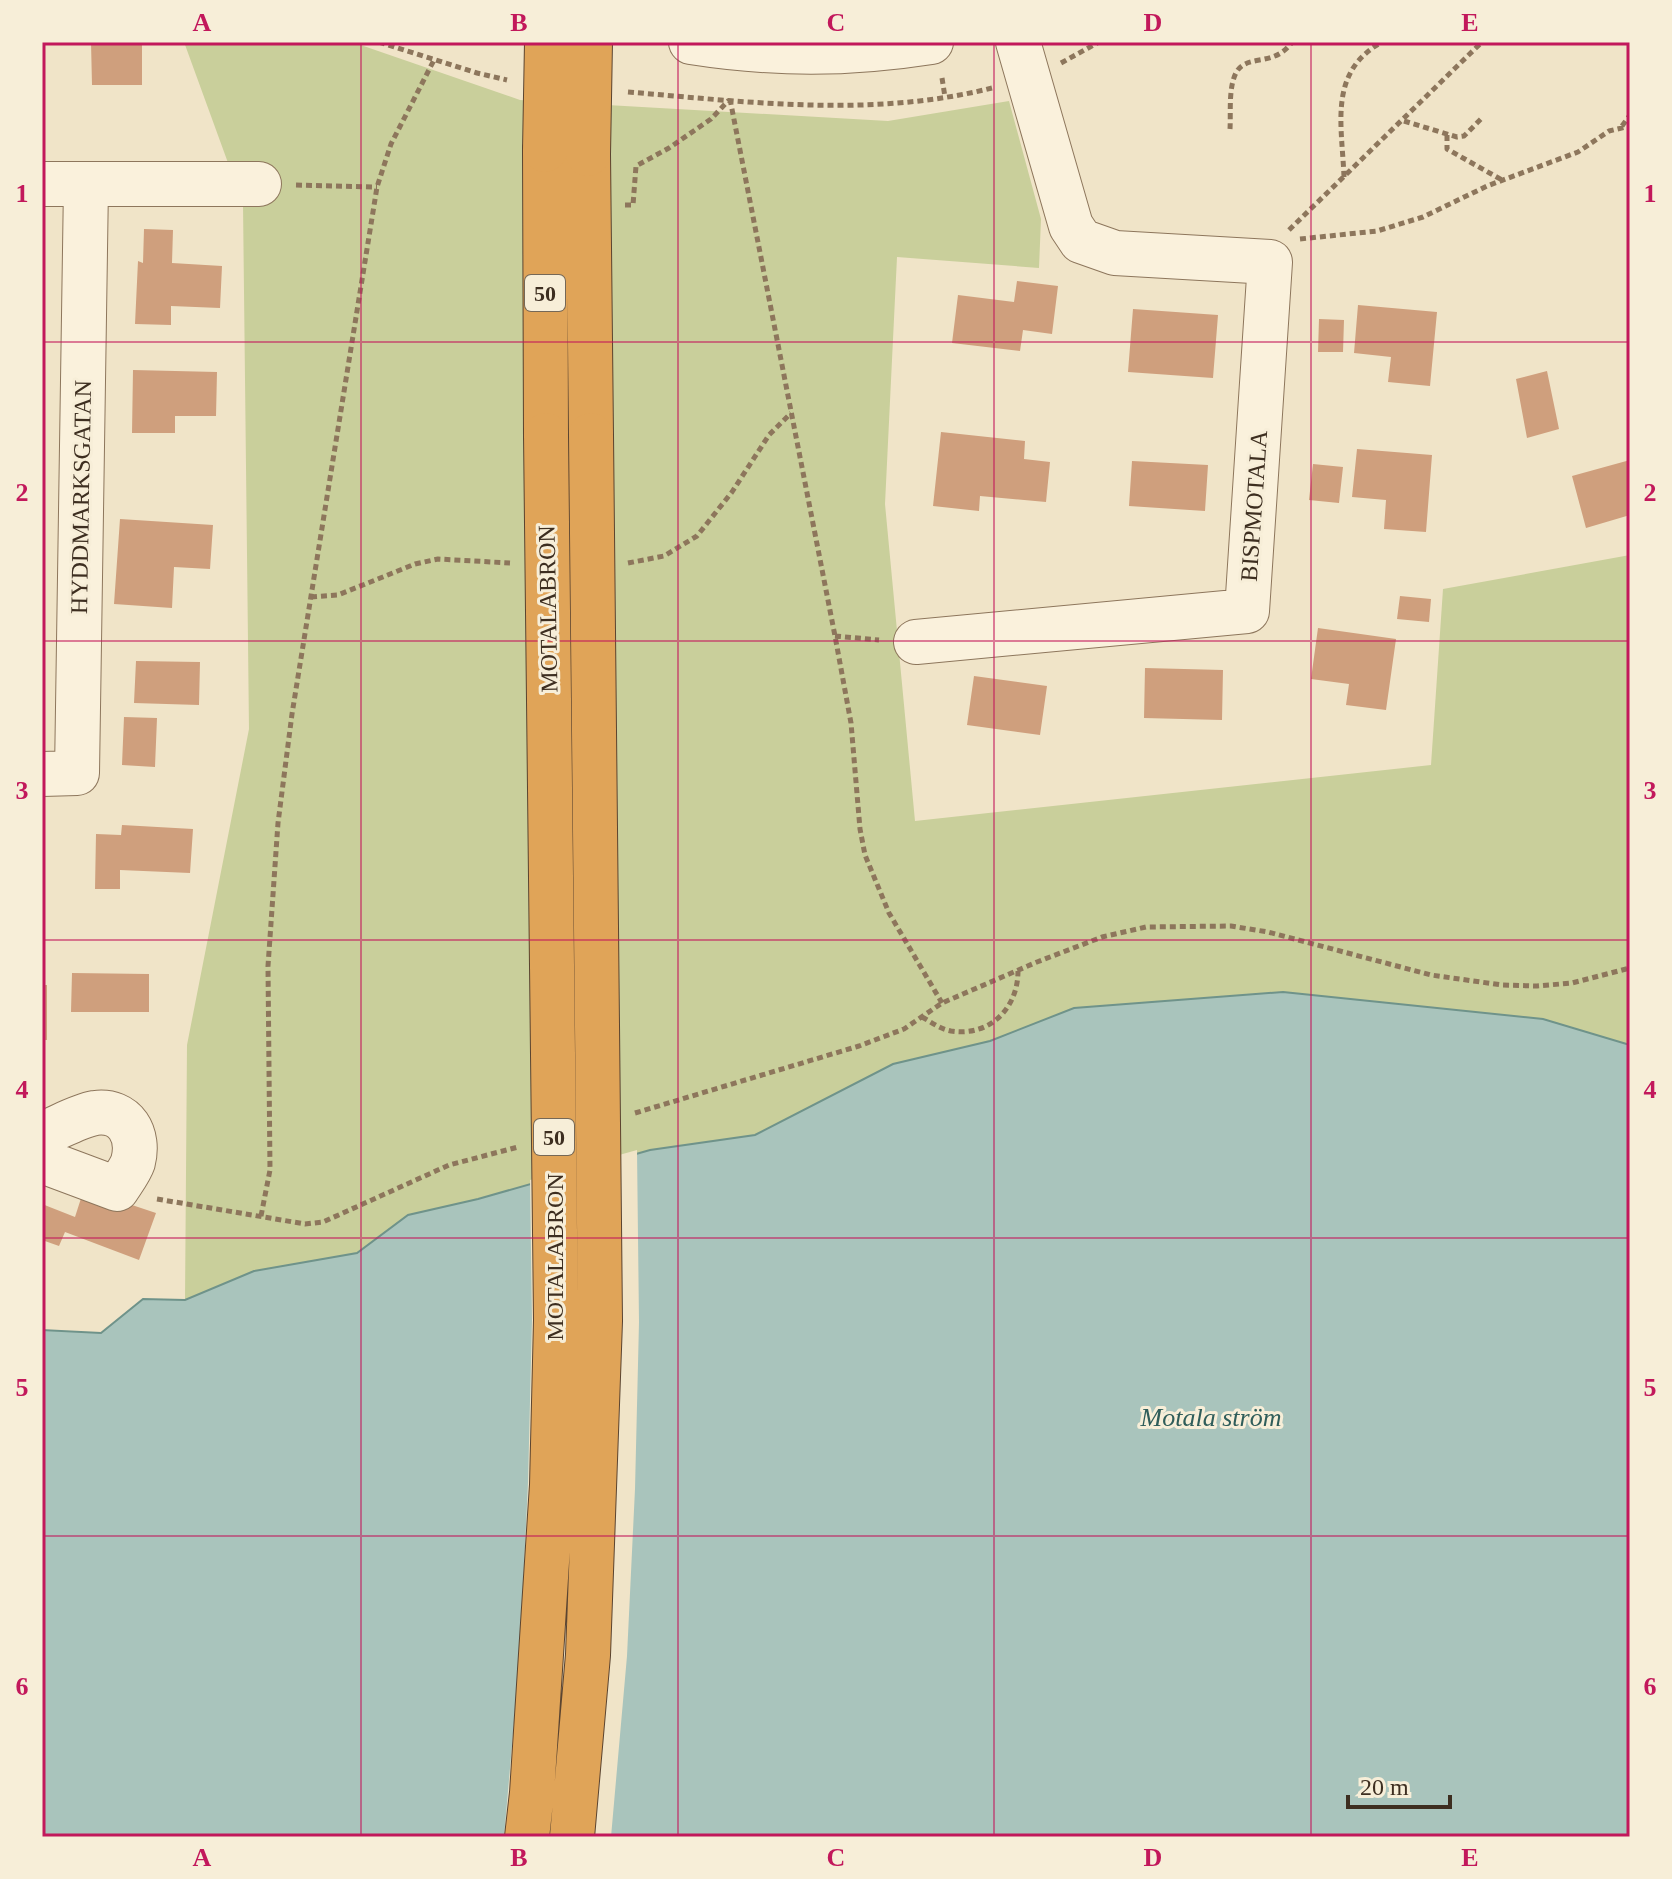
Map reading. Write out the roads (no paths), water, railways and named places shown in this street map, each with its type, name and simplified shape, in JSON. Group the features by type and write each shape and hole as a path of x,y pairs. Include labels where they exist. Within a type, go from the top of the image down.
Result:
{"highway":[{"name":"MOTALABRON","path":"527,1837 551,1500 556,1335 546,435 547,42"},
{"name":"MOTALABRON","path":"572,1837 588,1655 600,1321 588,154 590,42"}],"street":[{"path":"691,42 748,51 812,54 861,52 931,42"},
{"name":"BISPMOTALA","path":"916,642 1247,611 1274,251 1115,253 1081,241 1071,226 1023,60"},
{"path":"42,184 259,184"},
{"name":"HYDDMARKSGATAN","path":"42,774 77,773 86,185"},
{"path":"42,1134 94,1113 111,1113 127,1121 136,1139 133,1164 117,1189 42,1161"}],"water":[{"name":"Motala ström","path":"1283,992 1543,1019 1630,1045 1630,1837 42,1837 42,1330 101,1333 143,1299 185,1300 254,1271 357,1253 408,1215 478,1199 650,1150 755,1135 893,1064 990,1041 1074,1008"}]}
